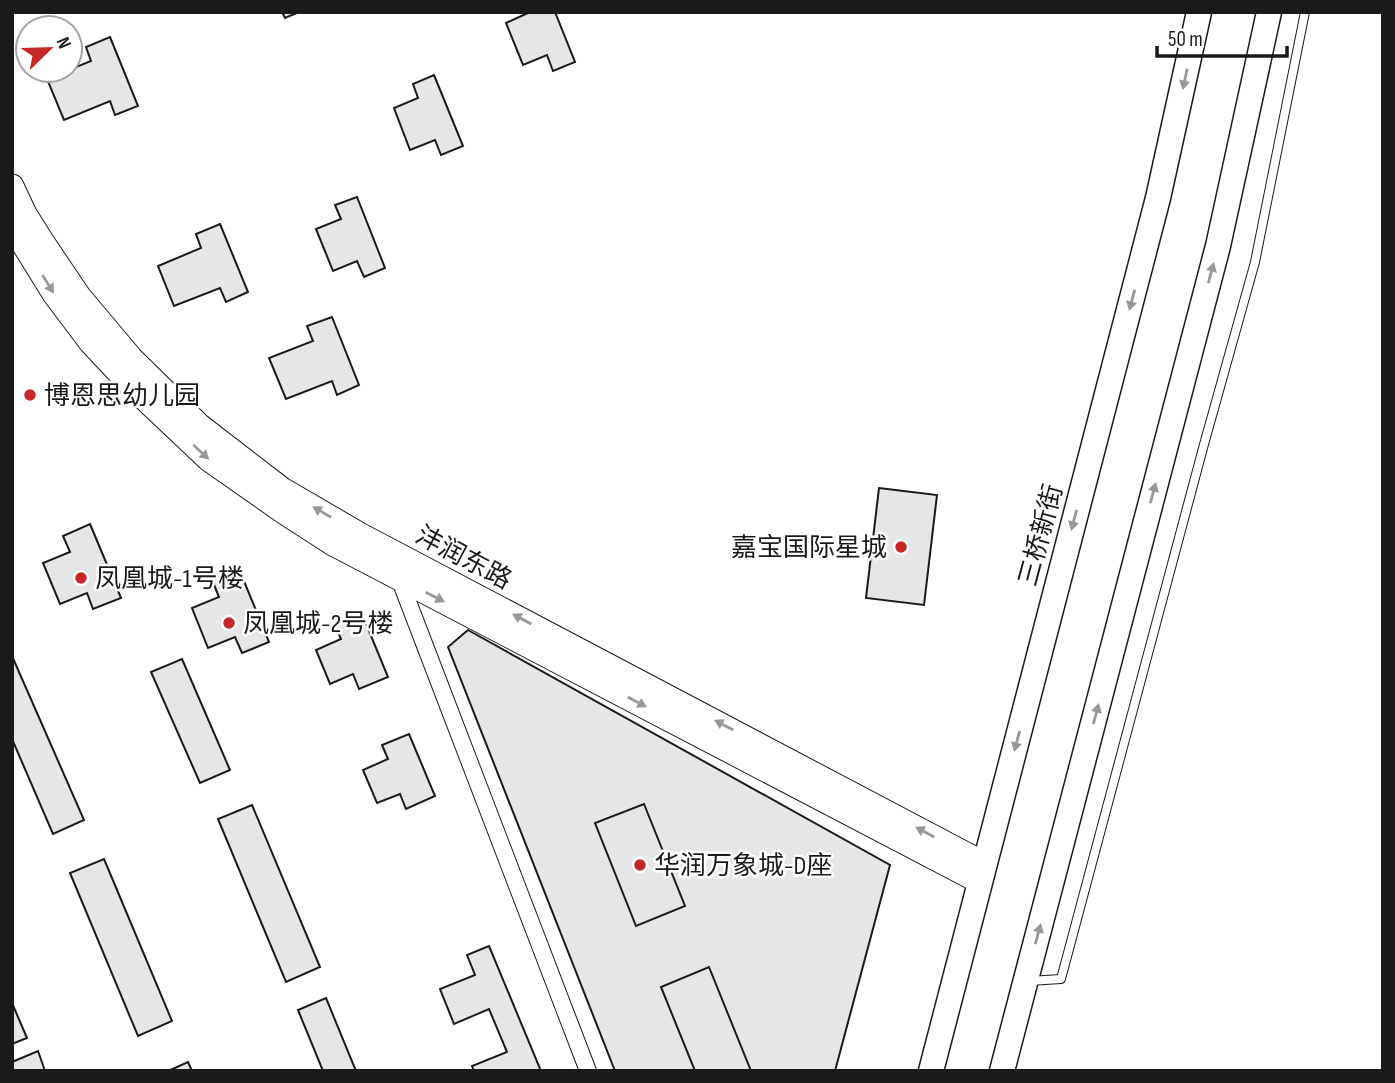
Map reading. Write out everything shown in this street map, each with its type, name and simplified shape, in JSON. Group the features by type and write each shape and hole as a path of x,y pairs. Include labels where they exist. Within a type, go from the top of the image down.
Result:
{"main road":[{"name":"三桥新街","path":"931,1071 1158,198 1199,12"},
{"path":"1002,1071 1218,246 1269,12"}],"street":[{"name":"沣润东路","path":"12,186 42,241 79,296 132,359 199,425 282,489 361,535 728,727 982,873"},
{"name":"沣润东路","path":"12,226 54,294 91,343 134,389 208,459 282,511 333,544 982,873"},
{"path":"399,578 588,1071"}],"lane":[{"path":"1026,981 1061,979 1255,261 1305,12"}],"building":[{"path":"282,12 299,12 285,18"},
{"path":"530,12 555,12 575,62 553,71 547,55 523,65 506,23"},
{"path":"110,37 138,106 115,115 110,101 64,120 49,84 84,84 84,64 91,61 86,47"},
{"path":"434,75 463,146 441,155 435,140 410,150 394,108 418,98 413,84"},
{"path":"357,197 385,268 364,277 357,261 333,271 316,229 341,219 335,205"},
{"path":"220,224 248,292 226,302 220,288 174,306 158,266 201,248 196,234"},
{"path":"332,317 359,385 337,395 332,381 286,399 269,358 313,341 307,326"},
{"name":"嘉宝国际星城","path":"879,488 937,495 924,605 866,598"},
{"name":"凤凰城-1号楼","path":"90,524 121,598 93,609 87,593 60,604 43,563 70,552 63,536"},
{"name":"凤凰城-2号楼","path":"239,569 269,642 242,653 235,637 208,648 192,608 219,597 212,580"},
{"path":"362,614 388,677 359,689 353,674 330,684 316,650 341,639 335,625"},
{"path":"468,630 890,865 835,1071 615,1071 448,647"},
{"path":"12,656 84,820 53,834 12,739"},
{"path":"182,659 230,770 200,783 151,672"},
{"path":"409,734 435,796 406,809 400,794 377,803 363,770 388,759 382,745"},
{"name":"华润万象城-D座","path":"644,804 685,906 636,926 595,823"},
{"path":"252,805 320,967 286,982 218,819"},
{"path":"104,859 172,1021 138,1036 70,873"},
{"path":"489,946 541,1071 474,1071 472,1066 507,1052 489,1009 454,1024 440,989 475,975 467,955"},
{"path":"709,967 751,1071 695,1071 661,987"},
{"path":"326,998 356,1071 323,1071 298,1010"},
{"path":"12,1003 27,1038 12,1044"},
{"path":"38,1051 45,1071 12,1071 12,1062"},
{"path":"188,1062 192,1071 168,1071"}],"place":[{"name":"博恩思幼儿园","path":"30,395"},
{"name":"嘉宝国际星城","path":"901,547"},
{"name":"凤凰城-1号楼","path":"81,578"},
{"name":"凤凰城-2号楼","path":"229,623"},
{"name":"华润万象城-D座","path":"640,865"}]}
